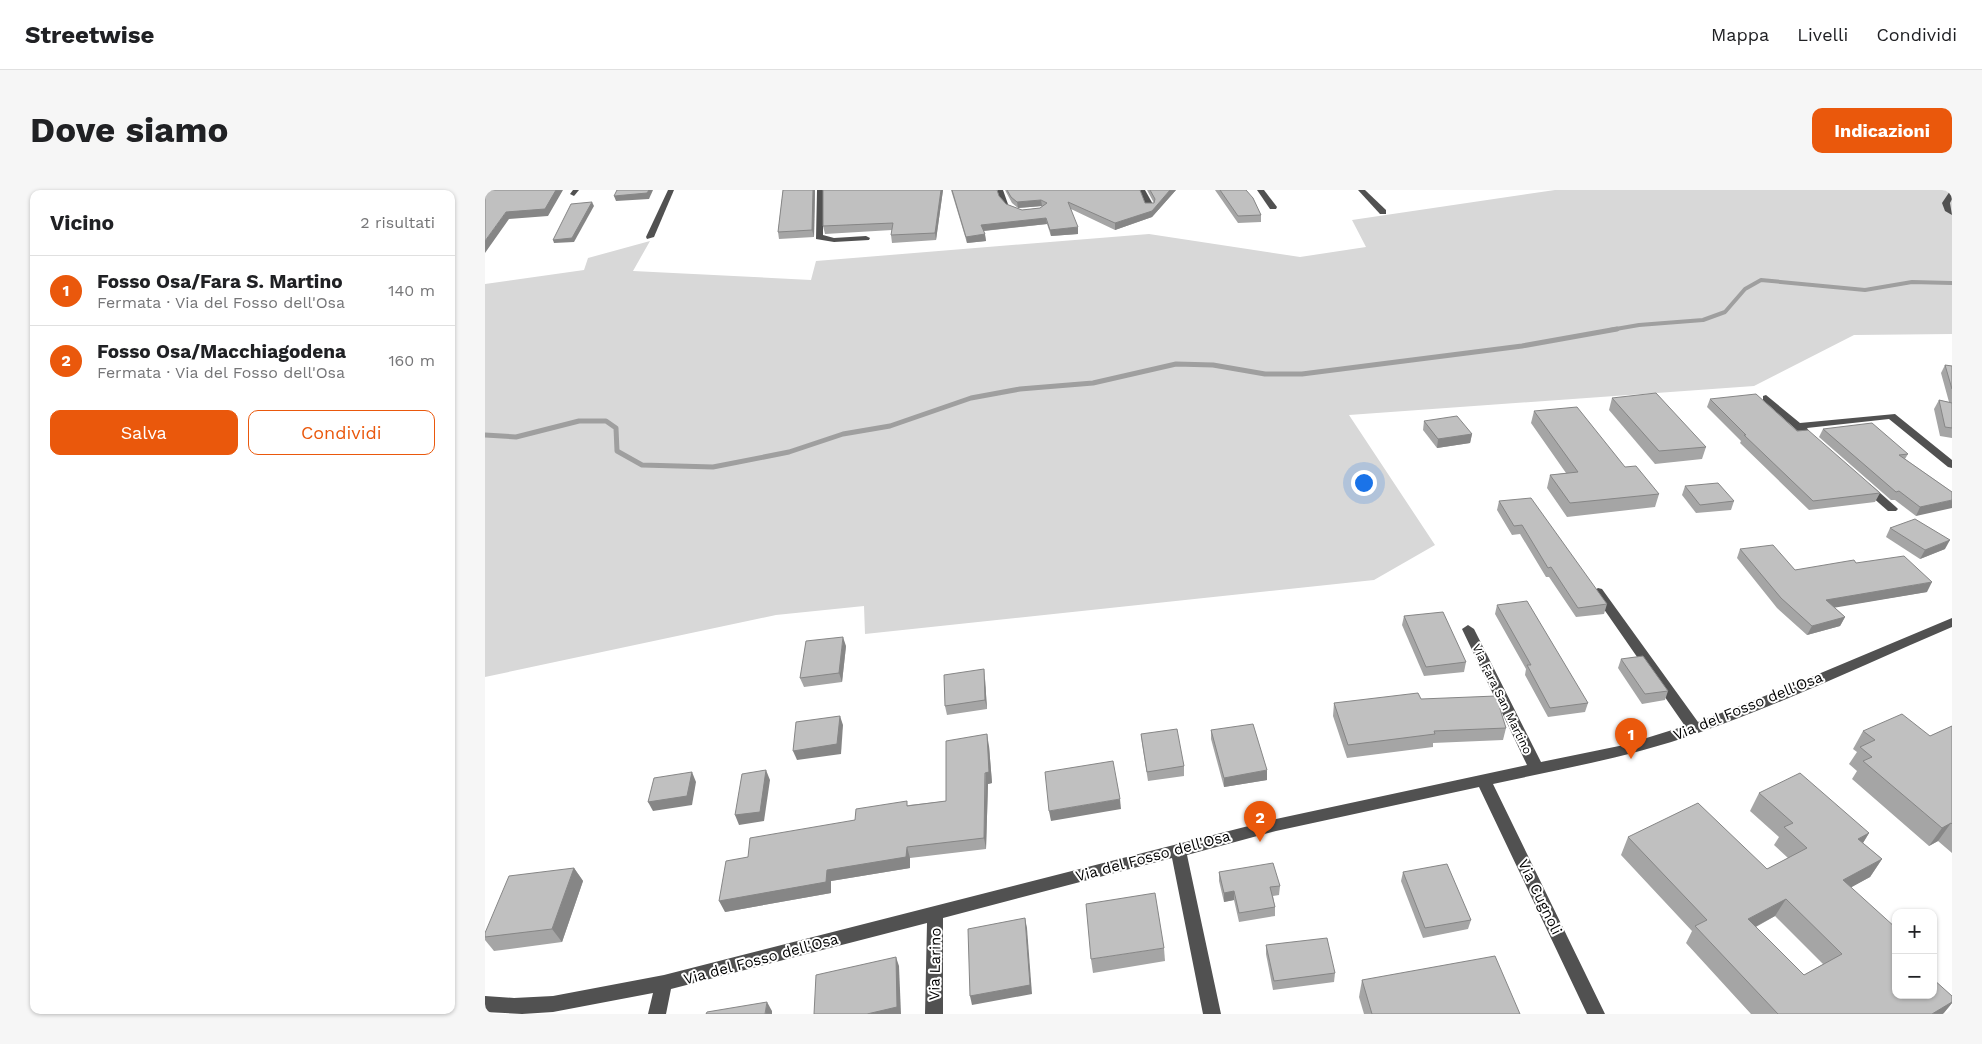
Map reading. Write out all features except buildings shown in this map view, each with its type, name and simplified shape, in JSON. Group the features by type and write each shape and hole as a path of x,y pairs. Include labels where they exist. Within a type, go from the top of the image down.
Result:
{"street":[{"path":"650,237 671,190"},
{"path":"820,190 819,236 834,240 865,238"},
{"path":"1000,190 1006,208 1022,212"},
{"path":"1141,190 1150,206"},
{"path":"1260,190 1273,207"},
{"path":"1361,190 1383,212"},
{"path":"1952,192 1946,203 1952,214"},
{"path":"1766,398 1810,437"},
{"path":"1798,426 1891,416 1952,465"},
{"path":"1859,480 1892,509"},
{"path":"1591,582 1695,729"},
{"name":"Via del Fosso dell'Osa","path":"485,1004 514,1006 553,1004 664,983 1291,822 1625,750 1695,729 1756,706 1952,622"},
{"name":"Via Fara San Martino","path":"1468,629 1537,770"},
{"name":"Via Cugnoli","path":"1484,781 1596,1014"},
{"path":"1178,850 1212,1014"},
{"name":"Via Larino","path":"934,1014 935,913"},
{"path":"657,1014 664,983"}],"shaded area":[{"path":"1555,190 1952,190 1952,334 1854,335 1754,386 1349,415 1435,545 1374,580 865,634 864,606 776,615 485,677 485,284 584,270 588,258 650,241 633,271 811,280 816,261 1149,234 1300,257 1366,247 1352,220"}],"waterway":[{"path":"1610,330 1639,325 1703,320 1725,312 1745,289 1761,280 1865,290 1912,282 1952,283"},
{"path":"485,435 516,437 579,421 606,421 616,428 617,451 642,465 713,467 789,452 843,434 890,426 971,398 1020,389 1093,383 1176,364 1213,365 1265,374 1302,374 1522,346 1617,329"}],"place":[{"name":"Fosso Osa/Fara S. Martino","path":"1631,759"},
{"name":"Fosso Osa/Macchiagodena","path":"1260,842"}]}
